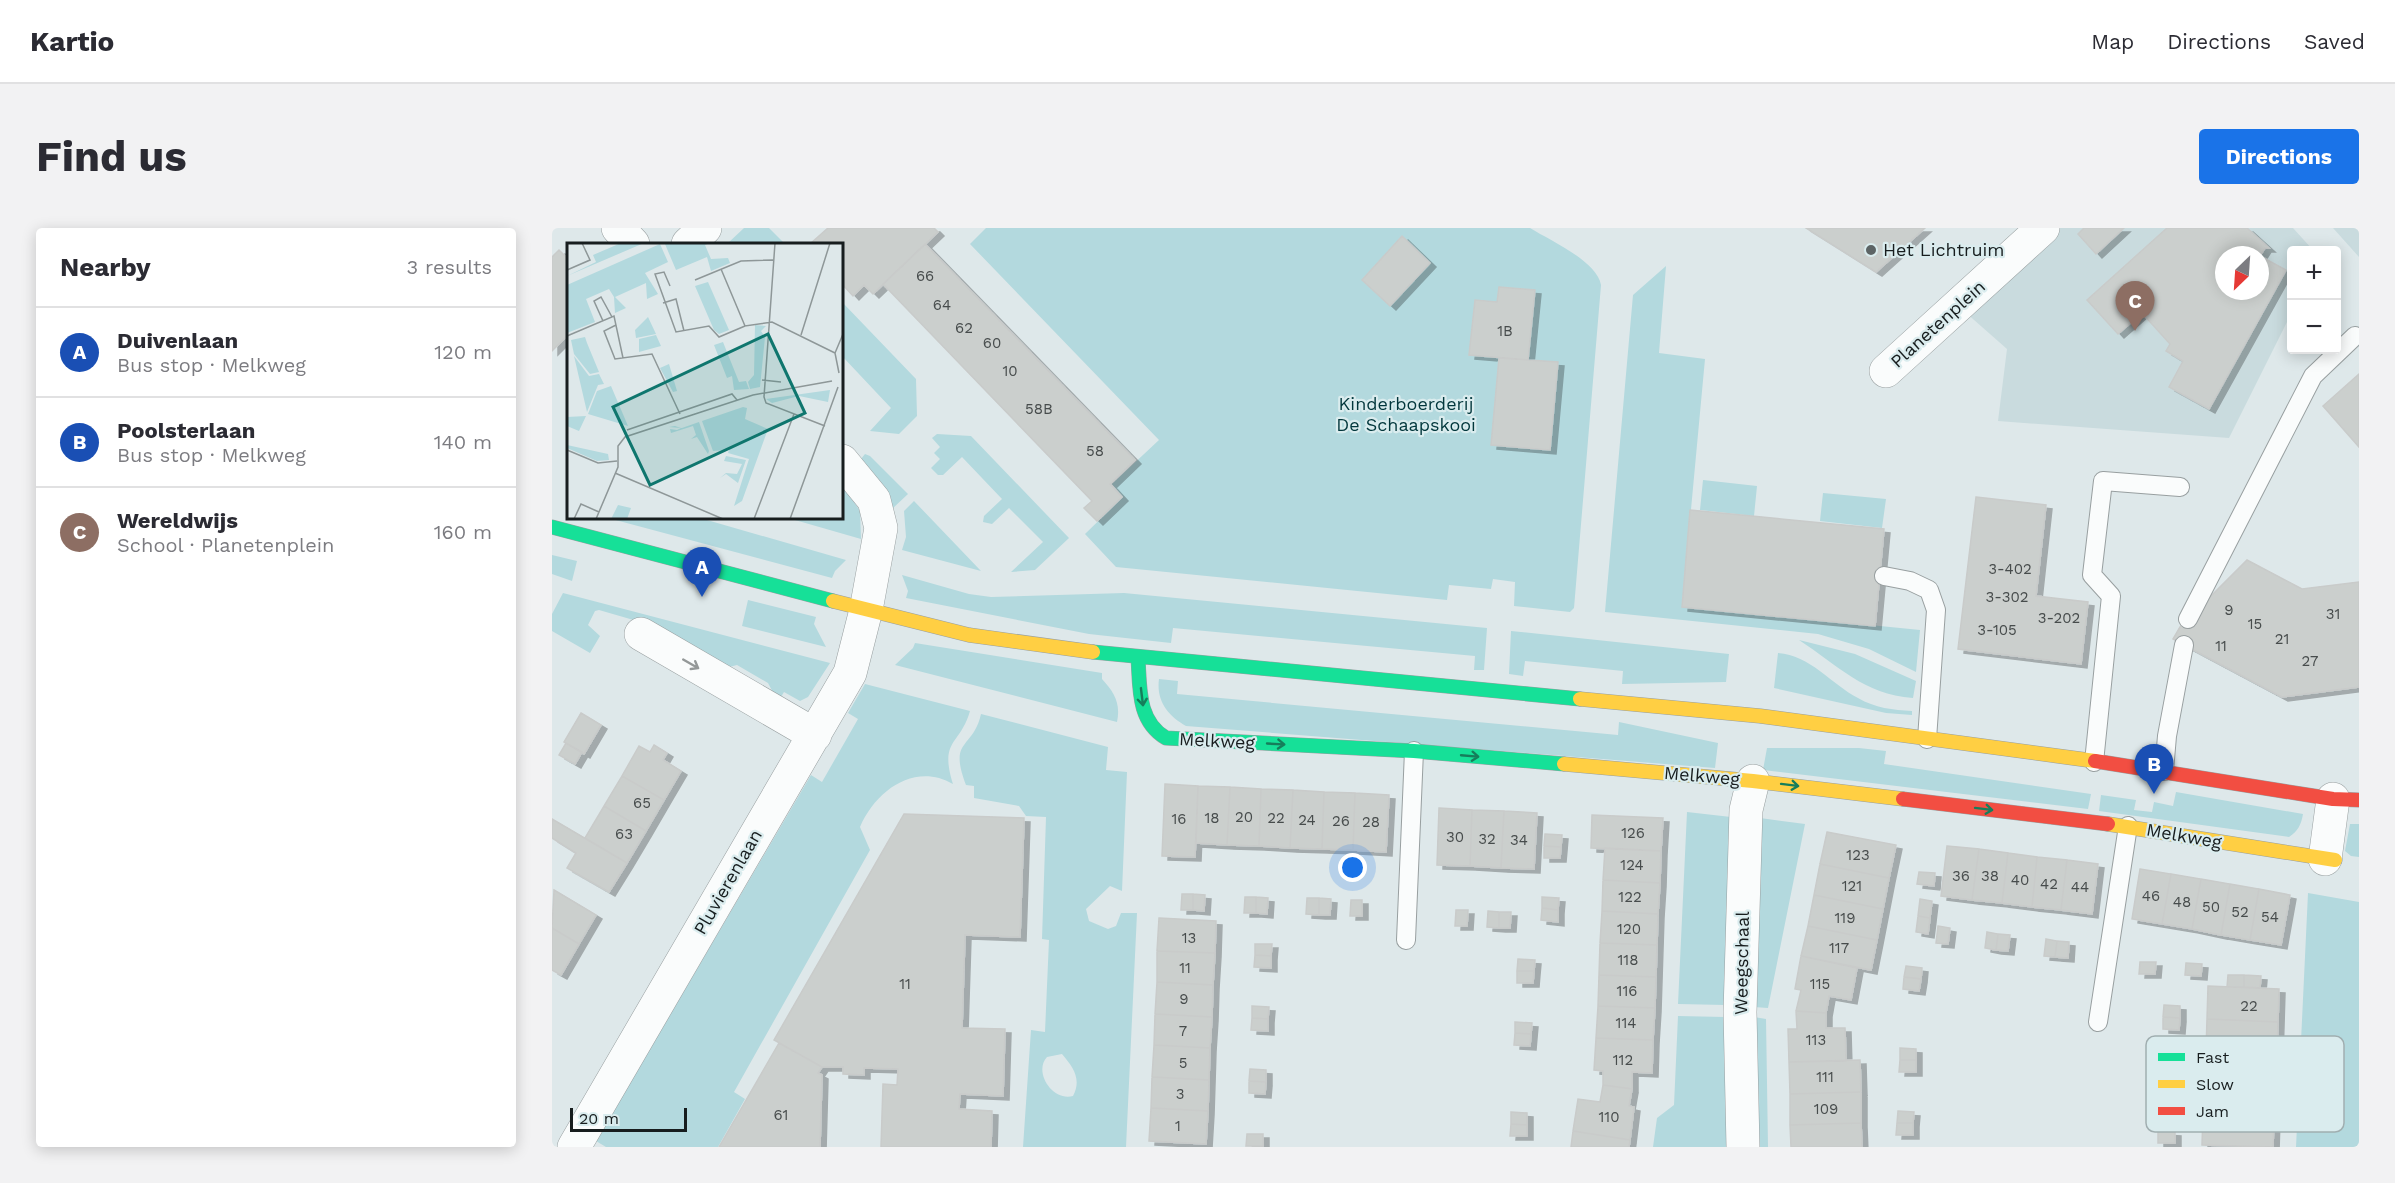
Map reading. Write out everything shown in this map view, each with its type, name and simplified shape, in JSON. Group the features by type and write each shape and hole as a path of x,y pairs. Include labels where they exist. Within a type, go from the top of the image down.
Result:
{"street":[{"path":"618,228 632,243"},
{"path":"689,243 705,228"},
{"name":"Planetenplein","path":"1886,371 2043,228"},
{"name":"Pluvierenlaan","path":"574,1147 850,673 866,610 881,528 874,500 843,462"},
{"name":"Melkweg","path":"552,527 969,635 1138,658 1760,716 2164,771 2346,800 2330,860 2128,826 1753,781 1414,751 1166,738 1155,734 1145,718 1138,658"},
{"path":"641,634 815,735"},
{"name":"Weegschaal","path":"1743,1147 1741,976 1746,810 1753,781"}],"lane":[{"path":"2188,619 2313,376 2355,336"},
{"path":"2094,762 2112,596 2092,575 2103,481 2180,487"},
{"path":"1884,576 1910,581 1929,590 1936,610 1927,739"},
{"path":"2164,771 2167,736 2184,645"},
{"path":"1406,940 1414,751"},
{"path":"2098,1022 2128,826"}],"shaded area":[{"path":"2059,228 2293,228 2309,246 2287,246 2287,322 2229,438 1998,421 2007,349 1965,312"},
{"path":"2333,228 2359,228 2359,257"}],"green space":[{"path":"744,228 769,228 784,243 728,243"},
{"name":"Kinderboerderij De Schaapskooi","path":"986,228 1530,228 1572,252 1591,268 1598,276 1601,285 1574,608 1570,612 1514,606 1515,582 1493,579 1491,589 1449,585 1447,600 1116,567 1085,534 1123,497 1112,484 1159,440 970,244"},
{"path":"1666,266 1659,353 1705,359 1682,606 1920,630 1916,672 1869,649 1818,634 1605,612 1633,295"},
{"path":"843,303 916,379 917,416 899,434 870,431 891,408 843,357"},
{"path":"937,434 971,436 1069,538 1035,570 1011,572 1043,542 1009,508 992,524 983,522 984,516 1002,499 962,457 943,475 938,475 931,468 940,459 934,453 940,447 932,438"},
{"path":"865,454 870,456 908,494 892,509 861,459"},
{"path":"1703,480 1757,486 1754,516 1700,510"},
{"path":"843,486 860,511 861,539 791,519 843,519"},
{"path":"1823,493 1886,499 1882,528 1820,521"},
{"path":"914,501 981,571 902,550 906,537 904,511"},
{"path":"612,519 703,519 846,560 835,571 832,578"},
{"path":"552,555 577,561 572,581 552,574"},
{"path":"902,575 969,594 991,597 1124,593 1487,628 1484,670 1474,670 1475,656 1173,628 1171,643 1089,634 906,598 908,591"},
{"path":"563,593 830,663 808,697 800,701 784,692 778,702 768,683 737,665 721,669 637,621 599,610 595,611 588,625 600,636 590,653 552,631 552,614"},
{"path":"748,600 816,617 814,624 826,647 742,626"},
{"path":"1511,631 1729,654 1726,682 1622,684 1623,671 1525,661 1523,676 1509,674"},
{"path":"1799,640 1855,654 1916,681 1913,698 1880,691 1866,685"},
{"path":"915,643 1102,673 1102,679 1113,693 1117,703 1117,722 895,665 913,648"},
{"path":"1778,653 1790,655 1810,664 1864,701 1884,708 1912,711 1912,715 1886,713 1774,688"},
{"path":"1159,679 1178,681 1177,694 1618,735 1619,722 1718,743 1715,768 1186,726 1169,713 1161,701"},
{"path":"865,684 970,711 950,750 948,759 953,784 939,778 925,776 911,778 886,791 867,814 860,827 870,850 734,1092 745,1099 718,1147 606,1147 596,1141 811,775 822,782 858,719 848,713"},
{"path":"981,714 1108,747 1106,770 1127,772 1122,891 1110,886 1086,909 1089,921 1108,929 1116,926 1121,913 1137,913 1126,1147 1023,1147 1031,1030 1045,1032 1049,940 1042,939 1046,817 1026,816 1019,806 974,798 974,786 966,785 960,759 964,745","holes":["1062,1054 1075,1074 1077,1084 1073,1096 1059,1095 1052,1090 1044,1078 1042,1070 1047,1057"]},
{"path":"1767,748 1859,748 1886,751 1884,764 2091,794 2088,809 1763,770"},
{"path":"2176,792 2303,814 2299,827 2289,837 2099,811 2101,795 2136,800 2134,810 2152,812 2154,802 2173,806"},
{"path":"1687,812 1731,817 1725,1005 1678,1004"},
{"path":"1760,818 1805,824 1768,1008 1754,1007"},
{"path":"2350,824 2359,824 2359,857 2351,856 2345,851"},
{"path":"2308,893 2359,902 2359,1147 2296,1147 2297,1132 2344,1132 2344,1036 2301,1036"},
{"path":"1678,1016 1725,1017 1728,1147 1653,1147 1657,1118 1674,1105"},
{"path":"1754,1017 1766,1019 1768,1147 1758,1147"}],"building":[{"path":"828,228 934,228 938,232 873,294 864,285 853,296 843,285 843,243 811,243"},
{"name":"Het Lichtruim","path":"1806,228 1925,228 1876,272"},
{"path":"2084,228 2124,228 2096,254 2078,234"},
{"path":"2167,228 2247,228 2267,246 2215,246 2215,300 2269,300 2269,261 2286,270 2209,409 2169,387 2183,361 2166,351 2170,344 2142,313 2118,334 2087,300"},
{"path":"1402,236 1430,263 1390,306 1362,280"},
{"path":"925,244 1135,460 1110,484 1122,497 1097,521 1084,508 1092,501 883,284"},
{"path":"559,250 567,258 567,336 552,351 552,257"},
{"path":"1499,287 1535,290 1528,360 1469,355 1475,300 1497,302"},
{"path":"1499,358 1558,362 1550,450 1491,445"},
{"path":"2359,374 2359,447 2323,406"},
{"path":"1976,497 2046,505 2036,596 2088,602 2081,664 1958,649"},
{"path":"1690,510 1884,529 1875,626 1682,607"},
{"path":"2247,560 2302,589 2359,582 2359,687 2282,697 2173,639 2180,627"},
{"path":"581,713 601,725 584,754 564,742"},
{"path":"566,743 582,752 575,764 559,755"},
{"path":"654,745 667,753 663,760 681,771 664,800 622,776 639,746 650,752"},
{"path":"622,776 664,800 646,831 604,806"},
{"path":"1165,784 1198,786 1195,857 1162,856"},
{"path":"1198,786 1230,787 1227,845 1196,843"},
{"path":"1230,787 1261,789 1259,846 1227,845"},
{"path":"1261,789 1293,790 1290,848 1259,846"},
{"path":"1293,790 1324,792 1322,849 1290,848"},
{"path":"1324,792 1355,793 1353,850 1322,849"},
{"path":"1355,793 1389,795 1386,852 1353,850"},
{"path":"604,806 646,831 627,863 585,838"},
{"path":"1439,808 1472,810 1470,866 1437,865"},
{"path":"1472,810 1504,811 1501,868 1470,866"},
{"path":"1504,811 1537,813 1534,869 1501,868"},
{"path":"904,814 1024,818 1020,937 965,935 962,1028 1005,1029 1003,1096 960,1094 959,1109 992,1111 991,1147 881,1147 883,1084 897,1085 898,1069 864,1068 864,1075 843,1074 843,1067 822,1067 774,1040"},
{"path":"1592,815 1663,818 1661,851 1591,848"},
{"path":"552,819 627,863 609,892 567,868 576,853 552,838"},
{"path":"1827,832 1896,845 1889,878 1820,864"},
{"path":"1545,834 1562,835 1561,847 1544,846"},
{"path":"1544,846 1561,847 1560,858 1544,858"},
{"path":"1947,846 1979,849 1972,900 1941,896"},
{"path":"1605,848 1661,851 1660,883 1603,880"},
{"path":"1979,849 2008,853 2002,903 1972,900"},
{"path":"2008,853 2037,857 2032,907 2002,903"},
{"path":"2037,857 2067,860 2061,910 2032,907"},
{"path":"2067,860 2098,864 2092,914 2061,910"},
{"path":"1820,864 1889,878 1883,909 1814,895"},
{"path":"2140,869 2171,874 2162,924 2132,919"},
{"path":"1919,872 1935,873 1934,886 1917,884"},
{"path":"2171,874 2201,879 2192,929 2162,924"},
{"path":"2201,879 2230,884 2221,935 2192,929"},
{"path":"1603,880 1660,883 1658,914 1602,911"},
{"path":"2230,884 2259,889 2250,940 2221,935"},
{"path":"2259,889 2290,895 2281,945 2250,940"},
{"path":"554,890 596,915 579,944 552,928"},
{"path":"1182,894 1193,894 1193,910 1181,910"},
{"path":"1193,894 1205,895 1204,911 1193,910"},
{"path":"1814,895 1883,909 1877,940 1808,926"},
{"path":"1245,897 1256,897 1256,913 1244,913"},
{"path":"1256,897 1268,898 1267,914 1256,913"},
{"path":"1542,897 1559,898 1558,910 1542,908"},
{"path":"1307,898 1319,898 1319,915 1306,914"},
{"path":"1319,898 1331,899 1330,915 1319,915"},
{"path":"1920,899 1932,901 1930,918 1918,916"},
{"path":"1351,900 1362,900 1362,916 1350,916"},
{"path":"1542,908 1558,910 1558,922 1541,920"},
{"path":"1456,910 1468,910 1467,926 1455,926"},
{"path":"1488,911 1499,912 1499,928 1487,927"},
{"path":"1602,911 1658,914 1657,945 1600,943"},
{"path":"1499,912 1511,912 1510,928 1499,928"},
{"path":"1918,916 1930,918 1928,934 1916,932"},
{"path":"1159,918 1216,921 1215,953 1157,951"},
{"path":"1808,926 1877,940 1871,970 1801,956"},
{"path":"1938,926 1950,928 1948,944 1936,943"},
{"path":"552,928 579,944 561,975 552,970"},
{"path":"1987,932 1998,934 1996,950 1985,948"},
{"path":"1998,934 2010,935 2008,951 1996,950"},
{"path":"2046,939 2057,941 2055,957 2044,956"},
{"path":"2057,941 2069,942 2068,958 2055,957"},
{"path":"1600,943 1657,945 1656,977 1599,975"},
{"path":"1255,944 1272,944 1271,956 1255,955"},
{"path":"1157,951 1215,953 1213,985 1157,982"},
{"path":"1255,955 1271,956 1271,968 1254,967"},
{"path":"1801,956 1857,968 1851,1000 1829,996 1826,1013 1796,1011 1801,990 1795,989"},
{"path":"1518,959 1535,960 1534,971 1517,971"},
{"path":"2140,962 2156,962 2155,974 2139,974"},
{"path":"2186,963 2202,964 2201,976 2185,975"},
{"path":"1906,966 1922,968 1921,979 1904,977"},
{"path":"1517,971 1534,971 1533,983 1517,983"},
{"path":"1599,975 1656,977 1655,1008 1598,1006"},
{"path":"2228,975 2244,975 2244,987 2227,987"},
{"path":"2244,975 2261,976 2260,988 2244,987"},
{"path":"1904,977 1921,979 1919,991 1903,989"},
{"path":"1157,982 1213,985 1212,1017 1155,1014"},
{"path":"2208,986 2279,989 2278,1022 2207,1019"},
{"path":"2164,1005 2180,1006 2180,1018 2163,1017"},
{"path":"1252,1006 1269,1007 1268,1019 1252,1018"},
{"path":"1598,1006 1655,1008 1653,1040 1596,1038"},
{"path":"1796,1011 1826,1013 1826,1028 1845,1028 1846,1061 1789,1062 1788,1029 1797,1029"},
{"path":"1155,1014 1212,1017 1210,1048 1154,1045"},
{"path":"2163,1017 2180,1018 2179,1030 2163,1029"},
{"path":"1252,1018 1268,1019 1268,1031 1251,1030"},
{"path":"2207,1019 2278,1022 2278,1036 2206,1036"},
{"path":"1515,1022 1532,1023 1531,1034 1515,1033"},
{"path":"1515,1033 1531,1034 1530,1046 1514,1045"},
{"path":"1596,1038 1653,1040 1652,1073 1632,1072 1632,1089 1603,1085 1603,1071 1594,1070"},
{"path":"779,1043 822,1067 818,1073 822,1075 820,1147 719,1147"},
{"path":"1154,1045 1210,1048 1209,1080 1152,1077"},
{"path":"1900,1048 1916,1049 1916,1060 1900,1060"},
{"path":"1860,1060 1861,1092 1790,1094 1789,1062"},
{"path":"1900,1060 1916,1060 1916,1072 1899,1072"},
{"path":"1250,1069 1266,1070 1266,1082 1249,1081"},
{"path":"1152,1077 1209,1080 1208,1111 1151,1108"},
{"path":"1249,1081 1266,1082 1265,1094 1249,1093"},
{"path":"1603,1085 1632,1089 1629,1106 1634,1107 1630,1140 1573,1131 1578,1099 1600,1102"},
{"path":"1861,1092 1861,1123 1790,1125 1790,1094"},
{"path":"1151,1108 1208,1111 1206,1144 1149,1141"},
{"path":"1898,1111 1914,1112 1913,1123 1897,1123"},
{"path":"1511,1112 1527,1113 1527,1125 1511,1124"},
{"path":"1861,1123 1862,1147 1791,1147 1790,1125"},
{"path":"1897,1123 1913,1123 1913,1135 1896,1135"},
{"path":"1511,1124 1527,1125 1527,1136 1510,1136"},
{"path":"1573,1131 1630,1140 1629,1147 1571,1147"},
{"path":"2158,1132 2175,1132 2175,1143 2158,1143"},
{"path":"2202,1132 2274,1132 2273,1147 2202,1145"},
{"path":"1247,1134 1263,1134 1263,1146 1246,1146"}],"traffic: fast":[{"path":"552,527 833,601"},
{"path":"1093,652 1580,699"},
{"path":"1138,658 1140,692 1145,713 1157,731 1166,738 1414,751 1564,764"}],"traffic: slow":[{"path":"833,601 969,635 1093,652"},
{"path":"1580,699 1760,716 2095,761"},
{"path":"1564,764 1753,781 1903,799"},
{"path":"2108,824 2335,860"}],"traffic: jam":[{"path":"2095,761 2333,799 2359,800"},
{"path":"1903,799 2108,824"}],"place":[{"name":"Het Lichtruim","path":"1871,250"},
{"name":"Wereldwijs","path":"2135,331"},
{"name":"Duivenlaan","path":"702,597"},
{"name":"Poolsterlaan","path":"2154,794"}]}
